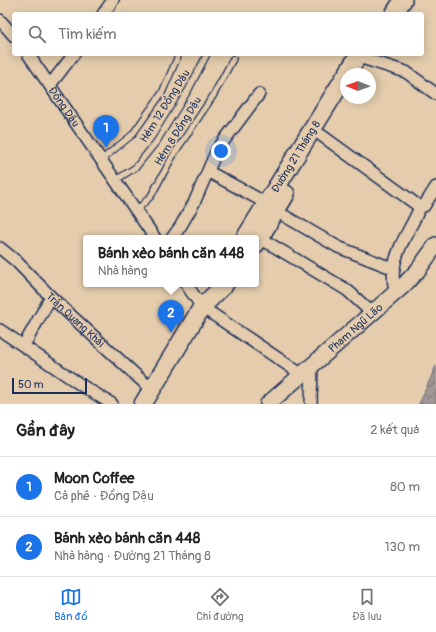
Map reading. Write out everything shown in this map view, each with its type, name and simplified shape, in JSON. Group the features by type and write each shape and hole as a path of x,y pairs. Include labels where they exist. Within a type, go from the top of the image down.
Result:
{"main road":[{"path":"385,12 393,0"},
{"path":"395,12 403,0"},
{"path":"359,68 364,56"},
{"name":"Đường 21 Tháng 8","path":"353,68 364,56"},
{"name":"Đường 21 Tháng 8","path":"257,235 340,86"},
{"name":"Đường 21 Tháng 8","path":"271,207 321,135 340,102"},
{"path":"148,397 202,308 221,287"}],"street":[{"path":"105,12 113,0"},
{"path":"0,20 12,34"},
{"name":"Đồng Dậu","path":"29,56 153,235"},
{"path":"50,85 72,56"},
{"path":"364,56 406,72 436,94"},
{"path":"174,235 187,217 209,172 217,150 259,94"},
{"path":"321,135 420,207"},
{"path":"209,172 338,247 394,269"},
{"path":"395,293 393,278 394,269 403,241 420,207 424,206 436,187"},
{"path":"259,243 347,290 372,313"},
{"name":"Phạm Ngũ Lão","path":"268,404 395,293 418,270 436,245"},
{"name":"Trần Quang Khải","path":"0,248 16,261 148,397"},
{"path":"188,287 202,308 306,370 311,404"},
{"path":"24,345 51,297"},
{"path":"0,330 81,385 112,404"}],"lane":[{"path":"101,160 132,135 162,93 178,56"},
{"name":"Hẻm 12 Đồng Dậu","path":"116,180 136,167 157,141 189,89 206,56"},
{"name":"Hẻm 8 Đồng Dậu","path":"136,211 151,196 174,154 213,96 234,59"}],"water":[{"path":"436,366 436,404 419,404"}],"place":[{"name":"Moon Coffee","path":"106,148"},
{"name":"Bánh xèo bánh căn 448","path":"171,333"}]}
